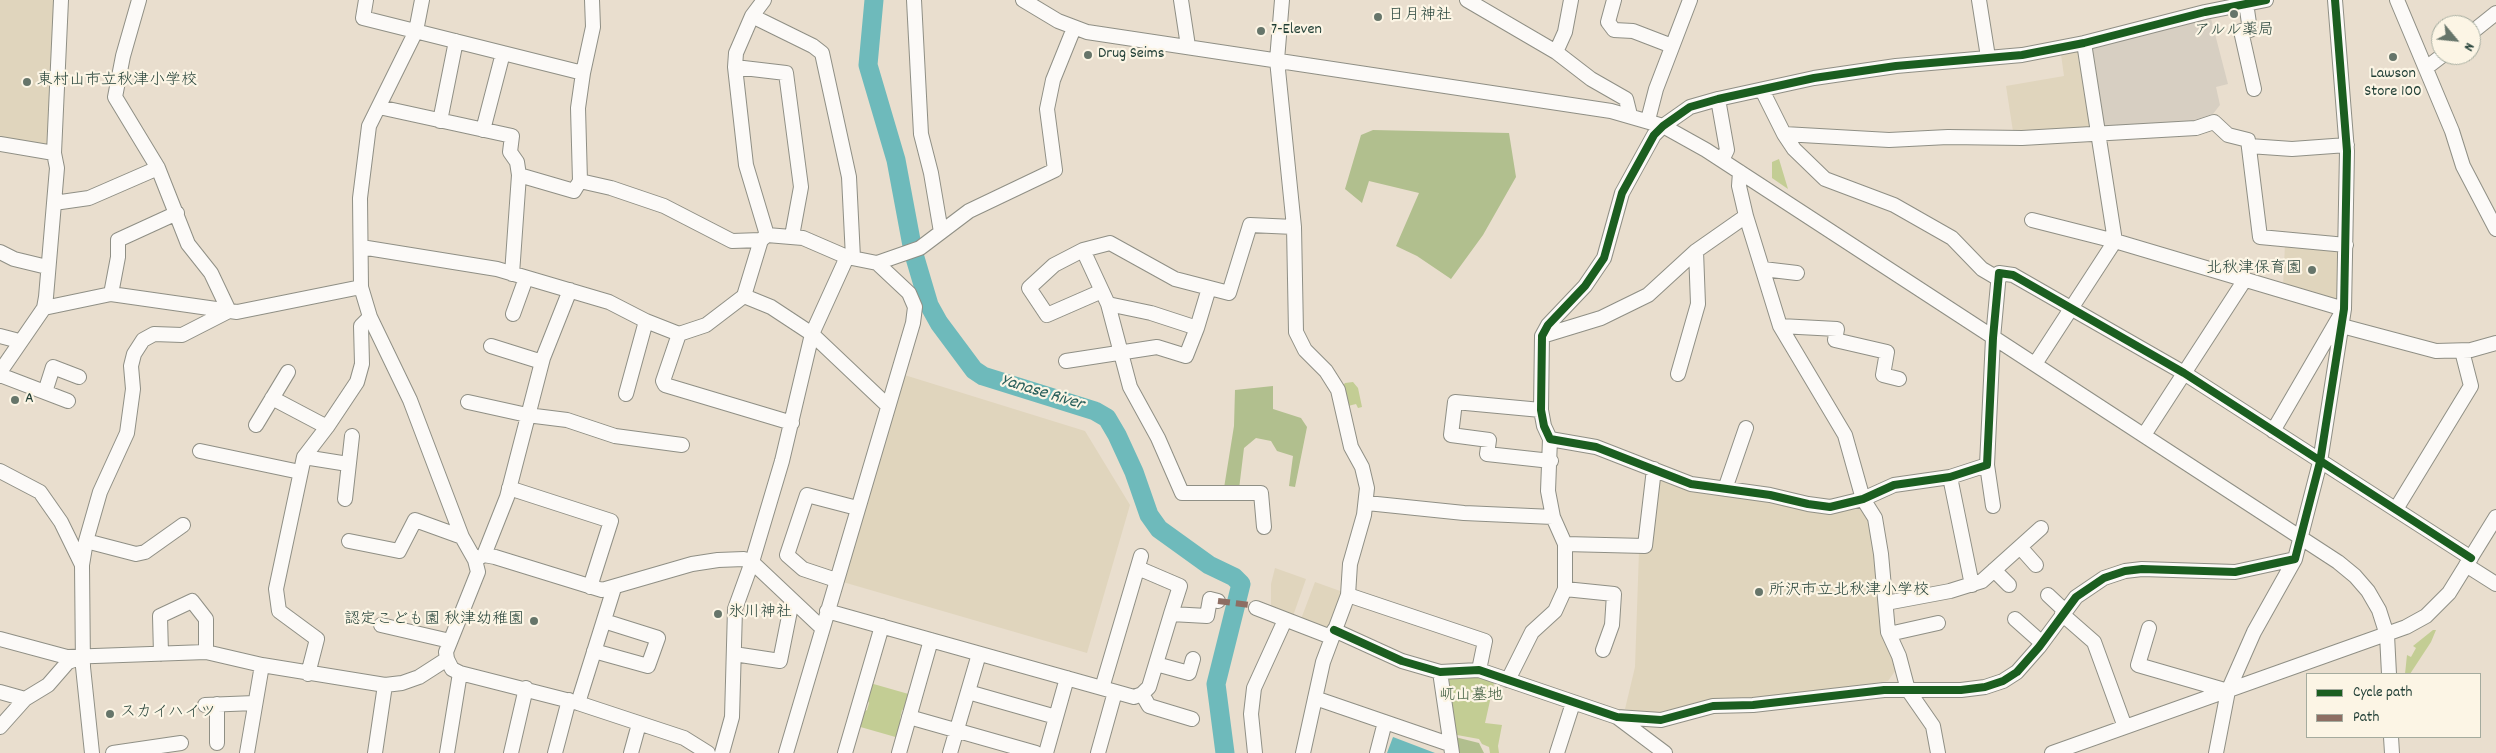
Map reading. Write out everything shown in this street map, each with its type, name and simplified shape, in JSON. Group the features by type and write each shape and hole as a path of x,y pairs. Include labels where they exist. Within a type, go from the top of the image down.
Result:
{"street":[{"path":"61,0 54,153 57,168 44,308 19,342 0,375 68,401"},
{"path":"139,0 123,56 115,97 158,168 188,244 211,272 229,311"},
{"path":"366,0 362,18 582,73"},
{"path":"422,0 416,31 369,126 365,144 360,198 362,287 370,317 410,400 462,537 479,558 602,590 692,564 744,559 752,562 822,628"},
{"path":"519,175 574,191 580,181 578,108 582,73 593,27 592,0"},
{"path":"361,247 452,260 497,269 609,302 646,321 679,334 706,326 744,296 764,238 746,165 735,66 736,53 752,16 764,0"},
{"path":"914,0 921,134 931,174 941,232"},
{"path":"1022,0 1074,28 1120,38 1188,46 1630,115 1663,126 1722,160 2338,562 2355,576 2368,591 2379,610 2387,636 2389,673"},
{"path":"1181,0 1188,46"},
{"path":"1282,0 1278,60 1294,226 1296,332 1305,350 1326,371 1338,390 1351,447 1366,480 1367,503 1350,564 1348,595 1333,634 1302,753"},
{"path":"1468,0 1556,52 1591,79 1626,99 1630,115"},
{"path":"1556,52 1565,32 1570,0"},
{"path":"1614,0 1608,22 1614,30 1633,31 1672,46"},
{"path":"1648,120 1656,89 1690,0"},
{"path":"1979,0 1988,57"},
{"path":"1508,680 1532,632 1555,611 1564,589 1565,544 1553,516 1548,491 1551,461 1550,439 1544,426 1541,410 1542,336 1548,325 1585,286 1604,258 1622,193 1654,135 1663,126 1690,107 1814,78 1896,66 2022,55 2084,43 2204,6 2266,0"},
{"path":"2216,753 2228,691 2254,632 2296,559 2302,539 2320,462 2342,326 2346,245 2347,145 2335,0"},
{"path":"2397,0 2452,132 2463,166 2496,229"},
{"path":"2246,3 2250,30 2241,31 2254,89"},
{"path":"2481,25 2496,13"},
{"path":"722,753 732,718 735,609 752,562 792,423 812,334 850,258 849,177 822,53 813,46 752,16"},
{"path":"580,181 611,188 664,206 732,241 792,236 803,238 850,258 877,263 920,248 969,211 1055,170 1047,109 1053,80 1074,28"},
{"path":"440,121 456,41"},
{"path":"2035,364 2115,241 2084,43"},
{"path":"484,130 503,53"},
{"path":"2426,68 2431,64"},
{"path":"735,66 786,73 801,187 792,236"},
{"path":"1762,90 1784,134 1794,149 1825,179 1894,206 1952,238 1982,269 1998,279"},
{"path":"1718,99 1727,150 1722,160"},
{"path":"378,107 512,136 510,152 517,162 519,175 512,274"},
{"path":"1784,134 1889,140 1948,137 2022,138 2196,128 2214,122 2228,135 2248,140 2260,237 2346,245"},
{"path":"0,144 54,153"},
{"path":"2249,146 2292,149 2347,145"},
{"path":"54,203 89,198 158,168"},
{"path":"1740,172 1739,186 1746,216 1780,326 1845,435 1863,499 1874,518 1881,554 1889,634 1899,656 1908,690 1933,726 1938,753"},
{"path":"111,294 118,257 118,240 177,213"},
{"path":"1542,336 1601,318 1648,295 1696,251 1746,216"},
{"path":"2032,220 2115,241 2244,281 2344,309"},
{"path":"1102,291 1047,315 1029,288 1054,265 1083,250 1110,243 1175,279 1229,293 1250,225 1294,226"},
{"path":"1083,250 1108,304 1123,352 1130,386 1158,438 1182,493 1262,493 1264,526"},
{"path":"1678,374 1698,304 1696,251"},
{"path":"0,252 14,259 47,267"},
{"path":"786,753 913,323 914,307 909,293 877,263"},
{"path":"1763,269 1797,274"},
{"path":"1993,506 1987,465 1993,338 1999,272 2012,275 2184,373 2396,509 2496,584"},
{"path":"512,314 526,278"},
{"path":"2144,435 2244,281"},
{"path":"44,308 111,294 237,312 362,287"},
{"path":"1066,361 1157,346 1186,356 1209,288"},
{"path":"570,290 542,362 509,488 479,558 478,572 446,652 447,659 452,668 460,673 526,688 573,702 684,738 708,753"},
{"path":"744,296 772,307 812,334 888,406"},
{"path":"1108,304 1151,313 1197,328"},
{"path":"2273,431 2344,309"},
{"path":"92,753 84,658 82,565 86,541 100,492 126,433 133,389 131,366 134,354 143,340 154,334 182,335 229,311"},
{"path":"308,674 317,639 279,611 276,589 304,456 327,427 357,382 362,364 362,326 370,317"},
{"path":"626,394 646,321"},
{"path":"1780,326 1837,329 1835,340 1888,352 1883,375 1899,380"},
{"path":"2342,326 2431,351 2462,351 2496,342"},
{"path":"679,334 663,381 665,385 792,423"},
{"path":"0,336 19,342"},
{"path":"492,346 542,362"},
{"path":"2396,509 2471,386 2462,351"},
{"path":"45,392 52,367 78,377"},
{"path":"256,425 288,372"},
{"path":"272,398 327,427"},
{"path":"468,402 527,415 567,420 615,436 682,445"},
{"path":"1541,410 1455,402 1452,435 1489,440 1487,454 1551,461"},
{"path":"1725,488 1746,428"},
{"path":"345,499 352,436"},
{"path":"1550,439 1596,447 1654,468 1690,484 1770,494 1808,504 1830,507 1863,499 1894,486 1950,477 1987,465"},
{"path":"200,451 300,472"},
{"path":"304,456 348,464"},
{"path":"1565,544 1644,546 1654,468"},
{"path":"0,470 40,492 61,522 82,565"},
{"path":"1950,477 1972,585"},
{"path":"509,488 611,521 590,586"},
{"path":"836,580 803,570 787,555 807,495 857,508"},
{"path":"1367,503 1464,514 1553,516"},
{"path":"2052,753 2387,636 2426,616 2438,606 2496,517"},
{"path":"349,541 399,551 415,520 462,537"},
{"path":"86,541 136,554 145,552 183,525"},
{"path":"1886,603 1972,585 1982,581 2041,528"},
{"path":"2020,547 2036,564"},
{"path":"1256,608 1285,620 1333,634 1402,661 1440,672 1479,670 1617,717 1661,720 1714,706 1753,705 1908,690 1961,690 1985,687 2004,681 2017,672 2042,642 2063,612 2089,586 2104,578 2125,571 2235,572 2296,559"},
{"path":"827,611 979,654 1067,678 1109,690 1134,697 1142,694 1149,687 1180,586 1140,562 1109,690 1098,753"},
{"path":"1994,570 2009,585"},
{"path":"555,753 594,651 614,588"},
{"path":"1564,589 1614,594 1612,625 1603,650"},
{"path":"1348,595 1485,641 1479,670"},
{"path":"2048,595 2094,642 2125,727"},
{"path":"161,654 160,616 192,600 206,620 206,652"},
{"path":"1171,614 1207,616 1210,600 1218,601"},
{"path":"734,654 780,661 790,611 796,603"},
{"path":"2015,619 2042,642"},
{"path":"1255,753 1251,714 1254,688 1285,620"},
{"path":"594,651 648,666 658,638 604,621"},
{"path":"1889,634 1938,623"},
{"path":"381,625 450,641"},
{"path":"845,753 882,626"},
{"path":"2149,628 2138,665 2228,691"},
{"path":"0,639 67,657 84,658 206,652 308,674 385,684 402,683 419,677 447,659"},
{"path":"898,753 930,640"},
{"path":"950,753 979,654"},
{"path":"0,726 25,699 48,685 68,662 84,658"},
{"path":"1156,664 1189,673 1193,659"},
{"path":"247,753 262,665"},
{"path":"1315,698 1385,722 1450,748 1440,672"},
{"path":"446,753 460,673"},
{"path":"1046,753 1067,678"},
{"path":"375,753 385,684"},
{"path":"511,753 526,688"},
{"path":"0,692 25,699"},
{"path":"968,692 1056,718"},
{"path":"1142,694 1149,706 1192,720"},
{"path":"217,743 211,704 255,703"},
{"path":"1557,753 1573,703"},
{"path":"909,717 1036,753"},
{"path":"1617,717 1665,753"},
{"path":"1378,753 1385,722"},
{"path":"631,753 639,724"},
{"path":"2391,738 2392,753"},
{"path":"113,753 181,743"}],"shaded area":[{"name":"東村山市立秋津小学校","path":"0,0 57,0 49,145 0,138"},
{"path":"2209,11 2228,84 2216,87 2220,105 2209,119 2190,124 2098,131 2084,43"},
{"path":"2084,43 2099,134 2014,138 2006,86 2064,76 2060,47"},
{"name":"北秋津保育園","path":"2285,244 2311,246 2342,253 2338,303 2283,287"},
{"path":"898,373 1085,431 1130,505 1087,653 836,580"},
{"name":"所沢市立北秋津小学校","path":"1655,476 1863,508 1870,517 1898,667 1888,681 1663,715 1625,709 1635,667 1639,551"},
{"path":"1275,568 1306,579 1293,616 1271,608 1271,584"},
{"path":"1315,582 1343,592 1330,630 1301,619"}],"green space":[{"path":"1373,130 1509,133 1516,177 1483,235 1451,279 1417,256 1396,246 1419,193 1369,181 1362,203 1345,189 1361,135"},
{"path":"1779,159 1788,189 1772,178 1772,162"},
{"path":"1353,382 1358,388 1362,407 1358,408 1356,404 1348,406 1348,398 1342,387 1345,383"},
{"path":"1273,386 1273,409 1301,418 1307,427 1295,487 1289,486 1293,456 1277,451 1271,441 1256,438 1244,448 1239,489 1224,488 1234,426 1235,390"},
{"path":"2433,630 2436,630 2431,642 2411,673 2405,673 2407,655 2411,657 2416,648 2413,646"},
{"name":"屼山墓地","path":"1482,676 1494,683 1485,723 1502,725 1498,746 1499,753 1490,753 1489,747 1482,744 1479,739 1457,735 1447,679 1450,677"},
{"path":"870,683 912,695 908,707 902,710 900,719 903,724 899,738 857,726 860,714 867,710 869,703 866,697"},
{"path":"1451,736 1479,743 1484,753 1454,753"}],"water":[{"path":"1393,737 1435,753 1387,753"}],"waterway":[{"name":"Yanase River","path":"874,0 868,65 896,160 913,251 929,305 939,323 974,370 983,376 1095,411 1107,418 1134,472 1149,515 1159,529 1209,565 1234,577 1241,584 1216,684 1225,753"}],"marked path":[{"path":"1218,601 1249,605"}],"cycle path":[{"path":"2266,0 2205,12 2084,43 2022,55 1896,66 1814,78 1690,107 1663,126 1654,135 1622,193 1604,258 1585,286 1548,325 1542,336 1541,410 1544,426 1550,439 1596,447 1691,484 1770,495 1830,507 1863,499 1894,485 1950,477 1987,465 1993,338 1999,273 2013,275 2184,373 2471,558"},
{"path":"1334,630 1402,661 1440,672 1479,670 1617,717 1661,720 1713,706 1753,705 1884,690 1961,690 1985,687 2003,681 2017,672 2039,647 2076,597 2104,578 2125,571 2142,569 2235,572 2295,559 2320,462 2344,309 2347,151 2335,0"}],"place":[{"name":"アルル薬局","path":"2234,14"},
{"name":"日月神社","path":"1378,17"},
{"name":"7-Eleven","path":"1261,31"},
{"name":"Drug Seims","path":"1088,55"},
{"name":"Lawson Store 100","path":"2393,57"},
{"name":"東村山市立秋津小学校","path":"27,82"},
{"name":"北秋津保育園","path":"2312,270"},
{"name":"A","path":"15,400"},
{"name":"所沢市立北秋津小学校","path":"1759,592"},
{"name":"氷川神社","path":"718,614"},
{"name":"認定こども園 秋津幼稚園","path":"534,621"},
{"name":"スカイハイツ","path":"110,714"}]}
